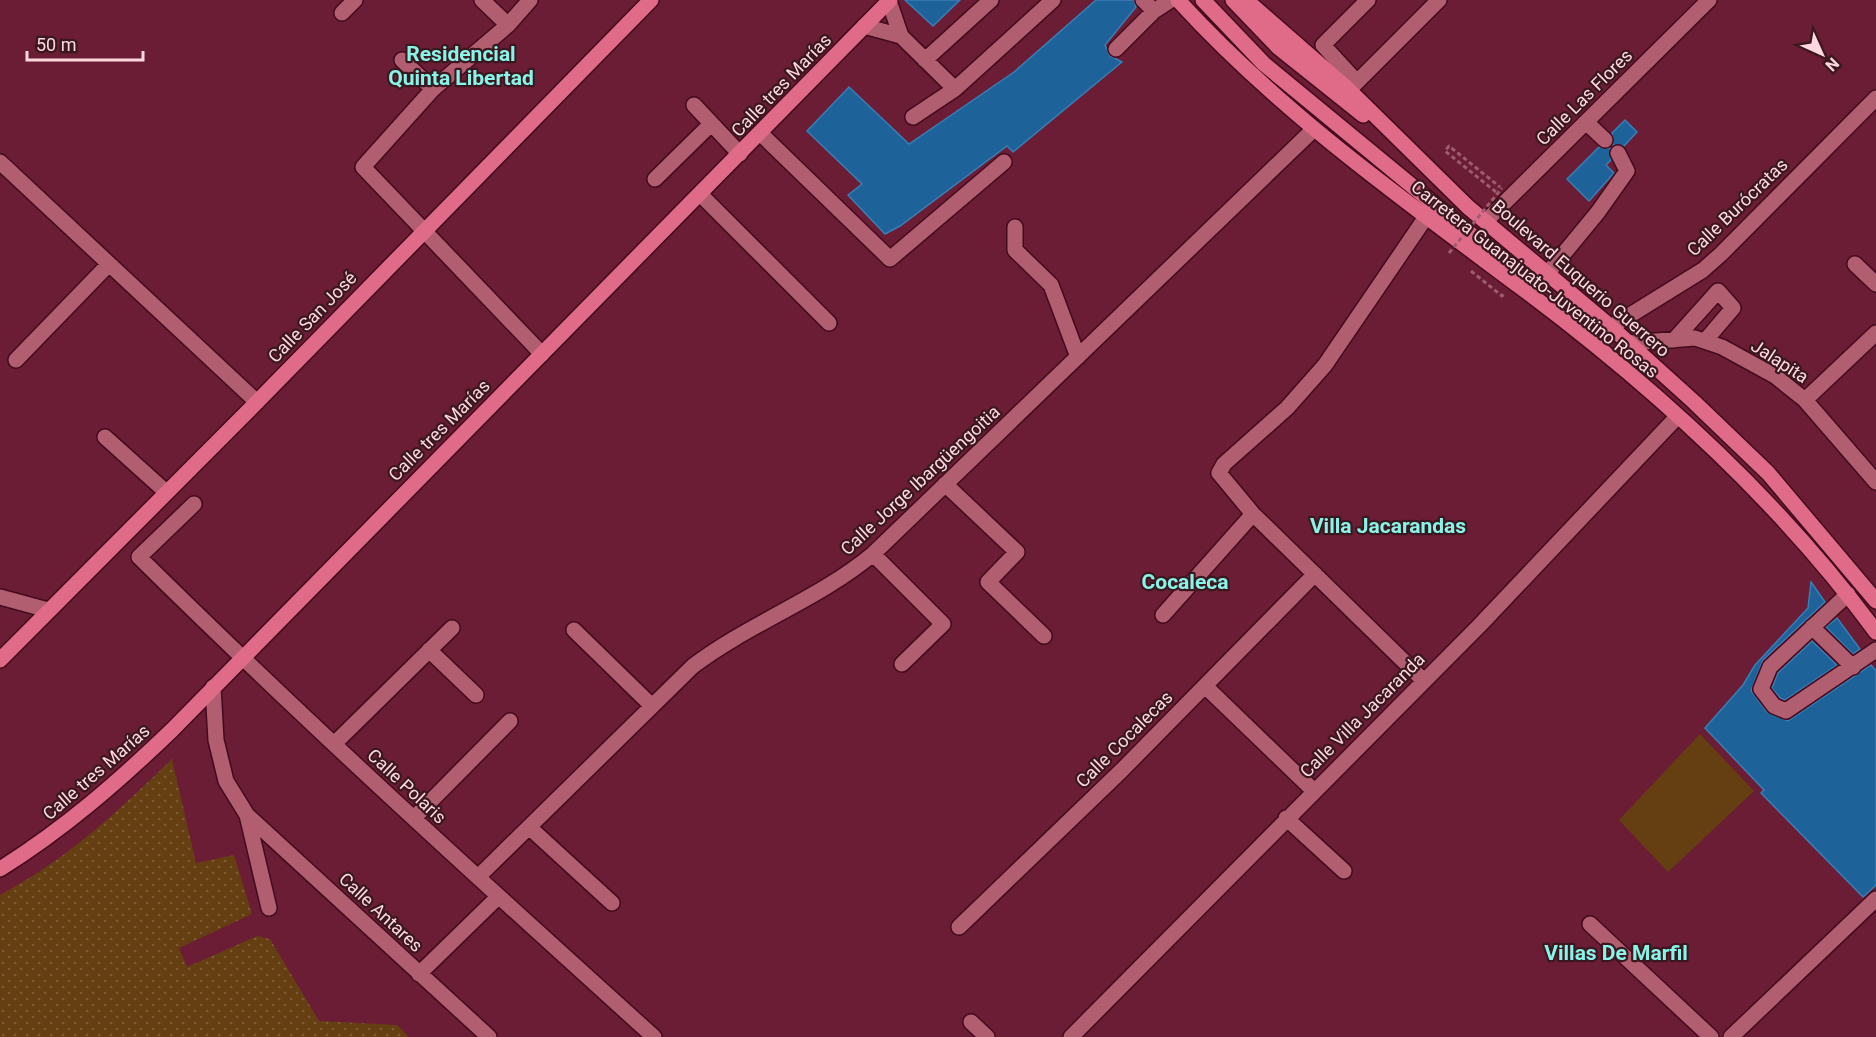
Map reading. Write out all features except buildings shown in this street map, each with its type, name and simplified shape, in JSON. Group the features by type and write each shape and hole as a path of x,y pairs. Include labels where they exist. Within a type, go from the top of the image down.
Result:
{"main road":[{"name":"Calle San José","path":"0,660 651,0"},
{"name":"Carretera Guanajuato-Juventino Rosas","path":"1178,0 1219,46 1314,129 1591,343 1750,483 1848,594 1876,632"},
{"path":"1203,0 1264,64 1502,260 1519,286"},
{"path":"1233,0 1279,48 1421,163"},
{"name":"Boulevard Euquerio Guerrero","path":"1246,0 1256,12 1353,86 1421,163 1630,343 1768,473 1876,601"},
{"name":"Calle tres Marías","path":"0,869 48,839 111,789 701,195 889,1"}],"street":[{"path":"342,13 355,0"},
{"path":"482,0 508,25"},
{"path":"530,0 508,25 433,89 363,167 542,354"},
{"path":"925,60 991,0"},
{"path":"913,117 955,89 1053,0"},
{"path":"1116,49 1148,5 1170,0"},
{"path":"1368,0 1323,45 1353,86 1439,0"},
{"path":"889,1 900,36"},
{"name":"Calle Las Flores","path":"1486,221 1504,195 1587,123 1703,2"},
{"path":"864,26 900,36 955,89"},
{"path":"402,60 433,89"},
{"name":"Calle Burócratas","path":"1611,327 1681,284 1715,259 1876,98"},
{"path":"694,105 740,154"},
{"path":"1587,123 1605,140"},
{"path":"655,179 711,124"},
{"name":"Calle Jorge Ibargüengoitia","path":"478,878 693,666 717,647 852,571 873,554 1314,129"},
{"path":"760,133 890,259 1004,162"},
{"path":"1546,273 1598,212 1627,171 1618,153"},
{"path":"0,162 257,402"},
{"path":"701,195 829,323"},
{"path":"1424,681 1253,514 1219,473 1224,464 1287,408 1325,366 1426,217"},
{"path":"1015,226 1015,250 1051,285 1078,357"},
{"path":"16,360 109,264"},
{"path":"1856,264 1876,284"},
{"path":"1674,340 1718,291 1732,308 1705,341"},
{"path":"1805,400 1876,333"},
{"name":"Jalapita","path":"1630,343 1695,338 1722,347 1775,376 1805,400 1876,482"},
{"name":"Calle Villa Jacaranda","path":"1071,1037 1424,681 1677,417"},
{"path":"105,437 165,491"},
{"path":"945,484 1017,552 988,582 1044,636"},
{"name":"Calle Polaris","path":"194,504 139,557 240,658 498,897 654,1037"},
{"path":"1163,615 1253,514"},
{"path":"873,554 943,624 902,664"},
{"name":"Calle Cocalecas","path":"959,927 1205,686 1315,574"},
{"path":"1848,594 1770,667 1761,688 1774,706 1786,711 1876,650"},
{"path":"0,597 48,610"},
{"path":"1812,627 1853,667"},
{"path":"334,744 452,628"},
{"path":"574,630 652,706"},
{"path":"429,650 476,695"},
{"path":"1205,686 1314,791"},
{"name":"Calle Antares","path":"213,687 216,740 226,782 247,816 489,1037"},
{"path":"414,818 510,721"},
{"name":"Calle Antares","path":"247,816 269,908"},
{"path":"1286,818 1344,871"},
{"path":"530,827 612,903"},
{"path":"419,974 498,897"},
{"path":"1731,1037 1876,899"},
{"path":"1590,924 1711,1037"},
{"path":"971,1022 987,1037"}],"path":[{"path":"1449,146 1504,195 1445,152 1449,146"},
{"path":"1449,253 1504,195"}],"shaded area":[{"path":"1700,734 1754,791 1668,872 1619,820"},
{"path":"172,759 196,863 234,855 252,914 179,948 187,967 257,936 270,939 319,1021 397,1025 409,1037 0,1037 0,895 70,850 111,816"}],"district":[{"name":"Residencial Quinta Libertad","path":"461,66"},
{"name":"Villa Jacarandas","path":"1388,526"},
{"name":"Cocaleca","path":"1185,582"},
{"name":"Villas De Marfil","path":"1616,953"}]}
